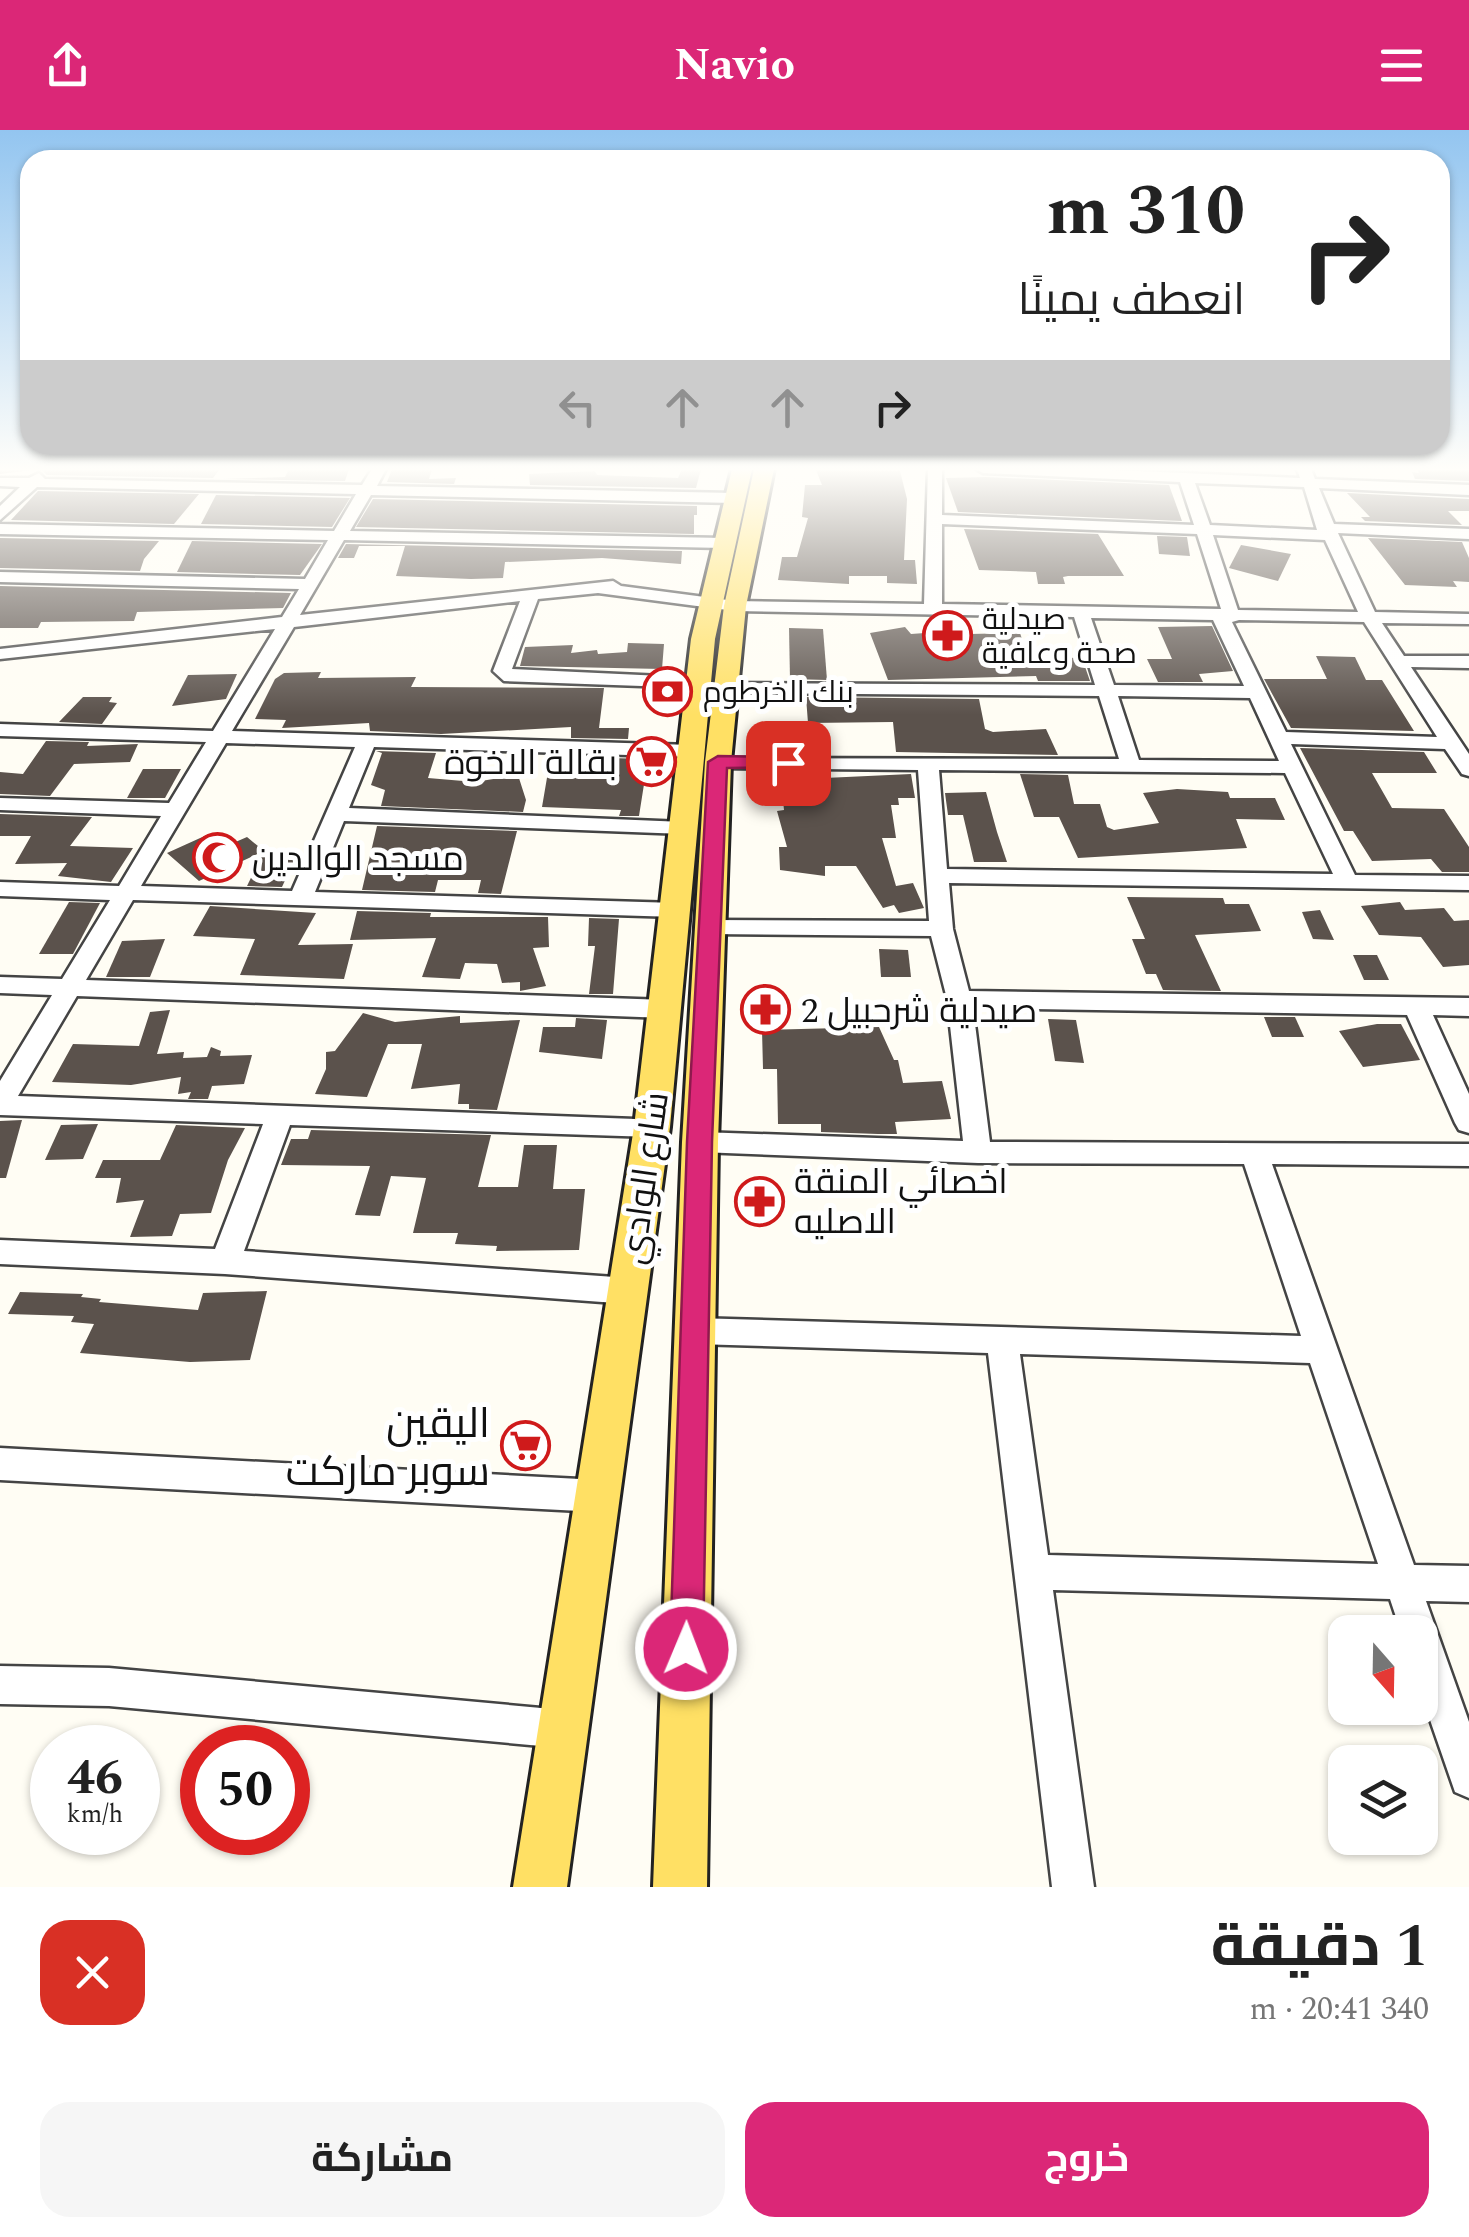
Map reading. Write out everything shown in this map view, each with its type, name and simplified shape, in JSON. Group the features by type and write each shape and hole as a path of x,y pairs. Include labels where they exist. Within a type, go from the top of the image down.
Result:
{"main road":[{"name":"شارع الوادي","path":"724,551 725,595"},
{"name":"شارع الوادي","path":"680,1887 709,927 705,757 710,684 725,595 739,551"},
{"name":"شارع الوادي","path":"540,1887 652,1127 684,828 705,757"}],"street":[{"path":"332,551 0,1104 652,1127"},
{"path":"932,610 933,551"},
{"path":"1208,551 1226,616 1257,692 1347,881"},
{"path":"1336,551 1370,618 1462,756"},
{"path":"0,577 313,584"},
{"path":"0,654 599,588 932,610 1469,619"},
{"path":"530,597 502,670 511,677 1257,692"},
{"path":"1081,613 1131,766"},
{"path":"1398,661 1469,662"},
{"path":"0,730 367,740 928,766 1293,767"},
{"path":"1279,738 1462,756"},
{"path":"300,898 367,740"},
{"path":"928,766 941,929 960,999 978,1152"},
{"path":"0,804 178,810"},
{"path":"336,814 684,828"},
{"path":"935,876 1469,883"},
{"path":"0,889 676,910"},
{"path":"709,927 941,929"},
{"path":"0,985 666,1009"},
{"path":"960,999 1469,1007"},
{"path":"1416,1006 1469,1124"},
{"path":"225,1262 279,1116"},
{"path":"700,1142 978,1152 1469,1155"},
{"path":"1254,1154 1413,1615"},
{"path":"0,1252 225,1262 629,1291"},
{"path":"694,1331 1323,1350"},
{"path":"1002,1338 1073,1887"},
{"path":"0,1464 599,1496"},
{"path":"1032,1572 1469,1584"},
{"path":"0,1685 109,1687 563,1729"},
{"path":"1438,1687 1469,1778"}],"building":[{"path":"0,551 151,551 140,571 0,568"},
{"path":"187,551 317,551 300,575 177,572"},
{"path":"342,551 357,551 354,558 338,558"},
{"path":"404,551 682,551 681,564 602,558 505,562 503,578 396,576"},
{"path":"799,551 904,551 904,560 915,560 917,584 887,583 887,576 849,576 849,584 778,580 782,557 797,557"},
{"path":"972,551 1109,551 1124,576 1068,576 1063,577 1065,584 1038,584 1036,572 979,570"},
{"path":"1159,551 1189,551 1190,556"},
{"path":"1238,551 1291,554 1278,581 1229,568"},
{"path":"1378,551 1466,551 1469,582 1453,581 1457,587 1405,585"},
{"path":"0,586 291,593 283,608 137,612 134,621 41,622 38,628 0,628"},
{"path":"1212,626 1233,671 1199,674 1203,682 1158,682 1147,659 1172,659 1158,627"},
{"path":"905,627 911,634 966,630 969,634 1020,633 1028,657 1082,658 1090,681 1038,681 1036,676 888,680 870,633"},
{"path":"789,628 823,629 827,680 790,679"},
{"path":"628,643 664,644 662,669 520,666 525,647 573,645 571,653 597,650 598,654 627,652"},
{"path":"1316,656 1355,657 1366,680 1382,680 1414,731 1291,728 1264,679 1327,679"},
{"path":"321,672 318,678 416,677 411,687 604,688 599,728 629,728 628,739 571,738 571,727 441,734 370,731 369,723 282,728 286,720 255,719 275,679 284,673"},
{"path":"237,674 226,699 172,706 188,675"},
{"path":"83,697 112,697 109,702 117,703 102,724 59,722"},
{"path":"806,697 979,699 985,729 1046,729 1058,755 896,752 893,722 808,723"},
{"path":"775,722 801,722 802,754 775,754"},
{"path":"46,741 89,742 87,746 138,744 130,762 74,764 50,796 0,794 0,772 23,774"},
{"path":"1300,748 1424,752 1437,773 1372,773 1392,808 1444,809 1469,847 1469,872 1442,872 1431,859 1372,861 1353,831 1344,831"},
{"path":"376,751 436,753 428,778 475,782 518,775 526,800 523,812 381,806 385,790 371,785 382,753"},
{"path":"572,757 648,759 639,816 619,816 621,810 542,807 549,766 572,766"},
{"path":"143,769 181,769 165,798 127,798"},
{"path":"780,772 803,773 803,779 911,774 915,798 898,798 899,805 891,805 896,838 882,838 896,886 913,883 924,908 899,913 894,905 883,908 856,866 825,866 825,876 780,870 779,847 787,847 777,811 784,810"},
{"path":"1020,774 1068,775 1074,804 1100,804 1107,827 1114,830 1159,823 1143,793 1177,789 1228,792 1230,798 1275,798 1285,820 1236,819 1247,848 1078,858 1059,817 1034,817"},
{"path":"986,792 1007,862 974,862 963,815 948,815 945,793"},
{"path":"0,814 92,817 70,846 133,848 111,882 58,876 67,863 15,864 31,836 0,836"},
{"path":"377,826 517,831 501,894 478,893 481,880 438,880 435,892 362,890"},
{"path":"209,834 224,847 247,837 264,851 199,881 167,853"},
{"path":"264,851 298,852 282,887 247,886"},
{"path":"1127,897 1223,898 1225,904 1249,904 1261,931 1195,935 1221,991 1163,990 1156,974 1146,974 1132,939 1145,939"},
{"path":"69,902 100,903 73,954 39,954"},
{"path":"1400,902 1405,910 1444,908 1454,921 1469,920 1469,965 1443,967 1421,937 1379,935 1361,906"},
{"path":"210,906 316,913 298,945 353,944 344,979 240,975 255,939 193,936"},
{"path":"1320,910 1334,940 1313,939 1302,912"},
{"path":"357,911 431,913 430,917 548,917 549,947 533,948 546,986 520,991 520,982 502,983 497,964 465,963 460,979 422,977 436,938 350,940"},
{"path":"589,918 619,919 613,994 589,994 595,946 588,946"},
{"path":"165,939 150,977 106,977 122,941"},
{"path":"879,949 908,950 911,977 881,977"},
{"path":"1353,955 1377,955 1389,980 1364,980"},
{"path":"170,1010 157,1054 184,1052 183,1058 207,1057 211,1047 221,1051 220,1056 252,1055 244,1084 212,1086 208,1099 188,1099 191,1092 178,1094 181,1077 131,1085 52,1082 73,1044 139,1046 150,1012"},
{"path":"363,1013 395,1022 460,1016 460,1023 520,1020 497,1110 469,1109 469,1104 458,1104 460,1084 411,1089 422,1044 388,1044 367,1097 315,1094 326,1069 326,1052 335,1051"},
{"path":"1264,1017 1295,1017 1304,1037 1272,1037"},
{"path":"576,1018 607,1020 602,1059 539,1052 543,1027 575,1027"},
{"path":"1048,1019 1076,1020 1084,1063 1055,1061"},
{"path":"1401,1024 1420,1060 1363,1067 1339,1031"},
{"path":"879,1027 894,1060 898,1060 903,1083 942,1081 951,1119 895,1122 897,1134 821,1132 821,1124 778,1124 777,1069 763,1069 762,1030"},
{"path":"22,1120 6,1178 0,1178 0,1121"},
{"path":"98,1124 83,1159 45,1160 61,1125"},
{"path":"176,1125 245,1128 228,1160 211,1213 180,1214 172,1236 130,1237 144,1200 116,1203 121,1178 95,1178 103,1160 160,1160"},
{"path":"311,1130 491,1135 478,1187 518,1187 524,1145 557,1145 553,1189 585,1189 579,1250 496,1251 497,1246 455,1244 458,1233 413,1233 426,1178 391,1176 380,1216 355,1215 370,1166 281,1165 291,1139 308,1139"},
{"path":"267,1291 250,1360 190,1362 80,1353 94,1324 71,1322 74,1316 8,1314 20,1292 83,1294 81,1297 101,1299 99,1302 198,1310 203,1293"}],"place":[{"name":"صيدلية صحة وعافية","path":"947,636"},
{"name":"بنك الخرطوم","path":"668,692"},
{"name":"بقالة الاخوة","path":"652,762"},
{"name":"مسجد الوالدين","path":"217,858"},
{"name":"صيدلية شرحبيل 2","path":"766,1010"},
{"name":"اخصائي المنقة الاصليه","path":"759,1201"},
{"name":"اليقين سوبر ماركت","path":"525,1446"}],"route":[{"path":"686,1649 700,1142 718,762 788,763"}]}
